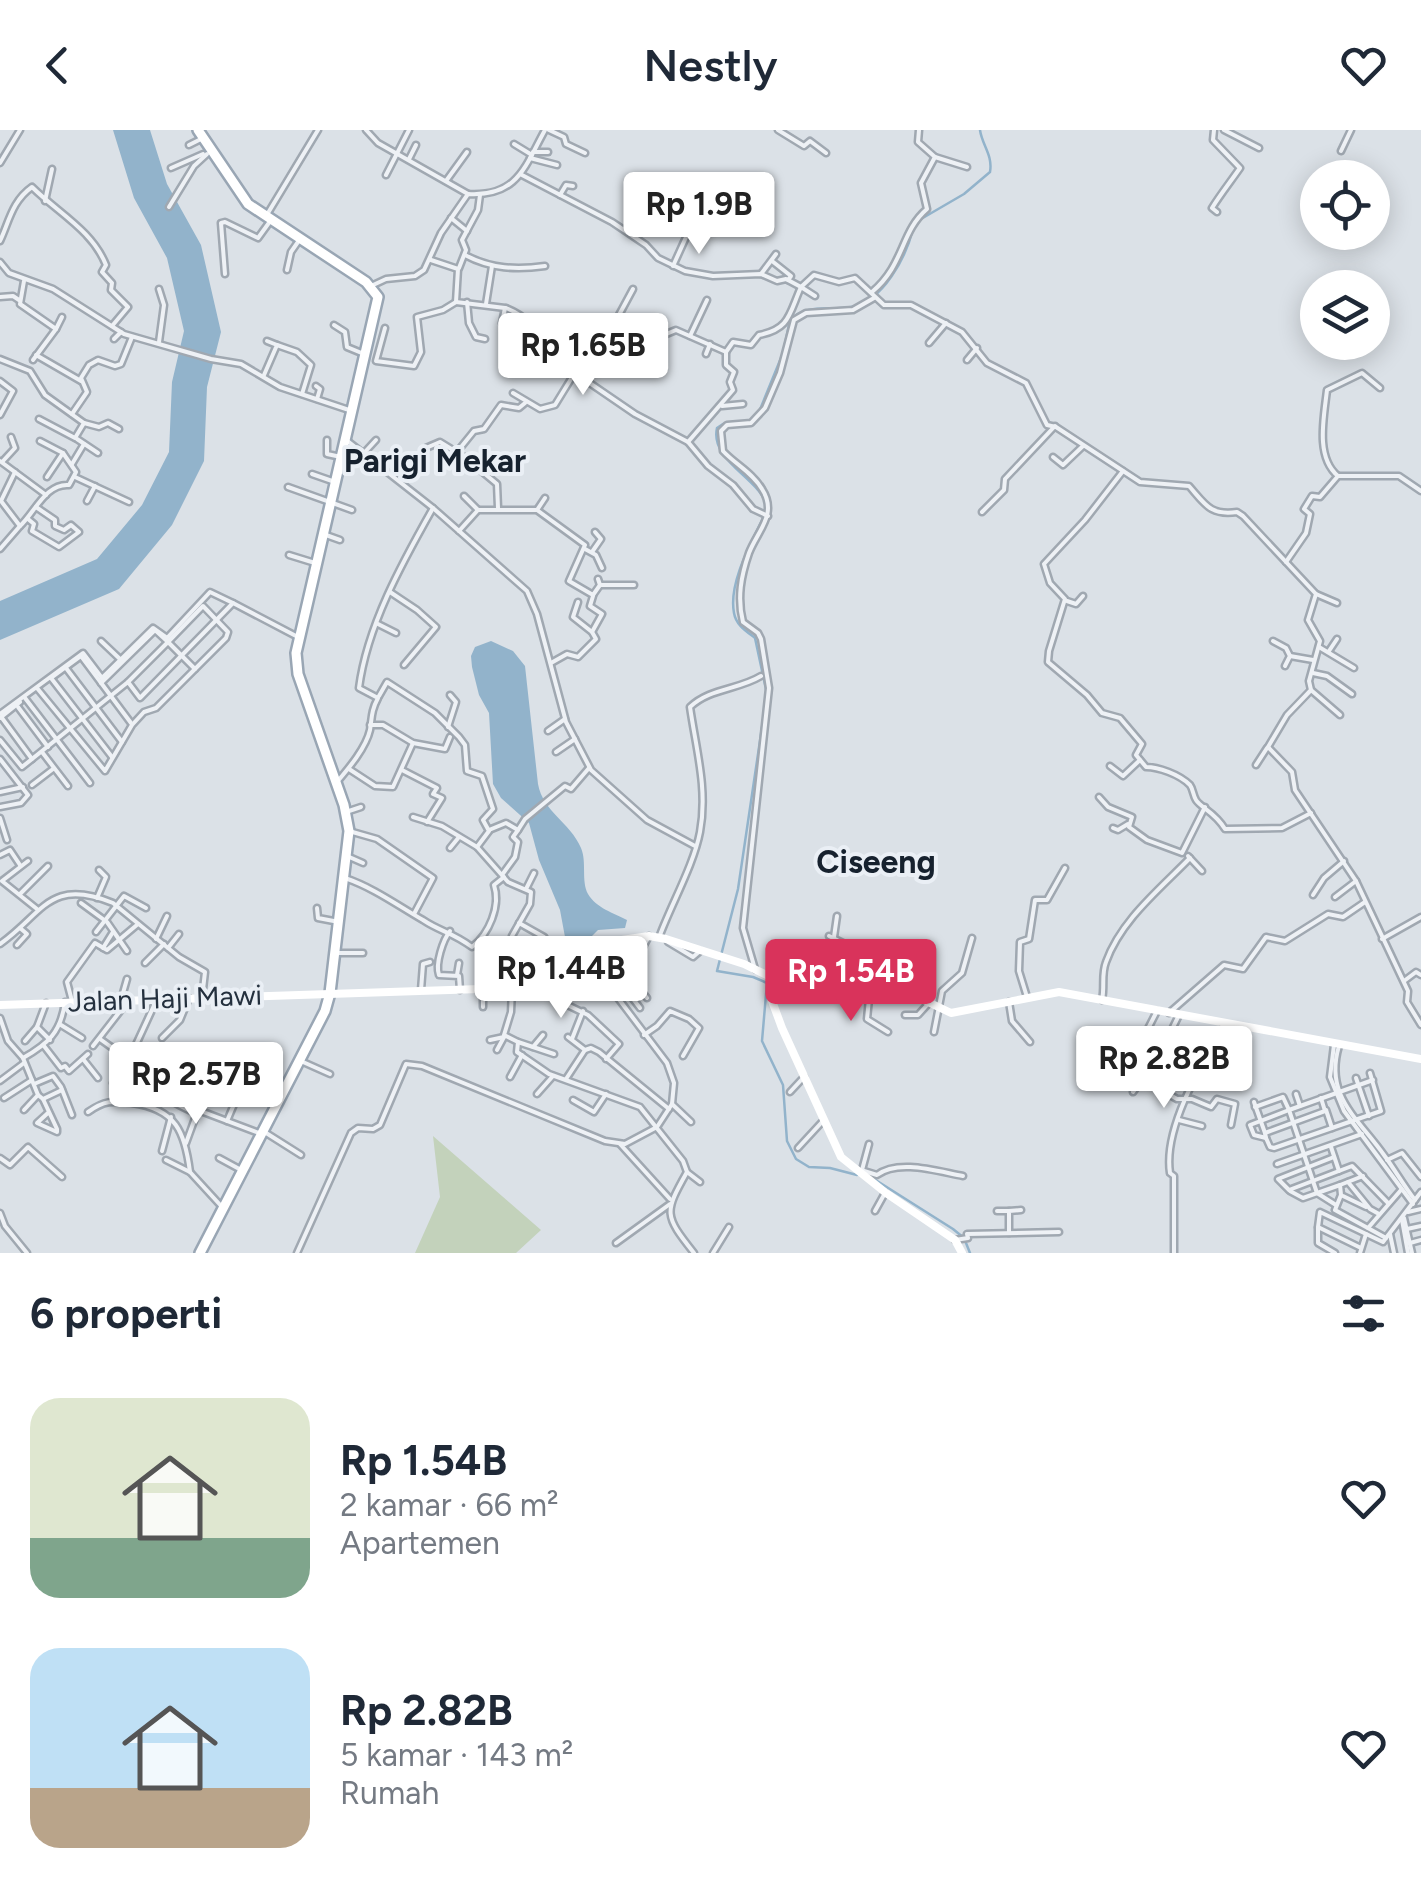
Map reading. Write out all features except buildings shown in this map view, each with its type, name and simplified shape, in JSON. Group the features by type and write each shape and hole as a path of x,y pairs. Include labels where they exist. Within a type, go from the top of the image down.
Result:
{"main road":[{"path":"200,1253 330,993 349,831 346,812 298,674 298,637 377,302 371,286 248,204 209,153 201,134"}],"street":[{"path":"0,163 20,130"},
{"path":"224,274 220,223 258,238 318,130"},
{"path":"366,130 374,141 408,161 468,194 480,196 522,175 545,131"},
{"path":"386,175 409,130"},
{"path":"536,130 564,137 566,144 586,153"},
{"path":"778,130 797,144 804,146 810,142 826,153"},
{"path":"919,130 918,142 935,157 968,167"},
{"path":"1214,130 1213,140 1240,168 1214,204 1212,208 1218,212"},
{"path":"1224,130 1258,148"},
{"path":"1341,151 1352,130"},
{"path":"189,145 201,134"},
{"path":"514,144 556,165"},
{"path":"408,161 416,146"},
{"path":"446,180 467,152"},
{"path":"532,155 548,152"},
{"path":"171,168 209,153"},
{"path":"169,207 209,153"},
{"path":"756,969 743,928 769,683 759,634 742,622 738,600 768,500 760,484 723,451 722,428 748,425 765,408 780,373 794,320 816,312 853,310 874,295 894,269 914,221 927,209 921,183 935,157"},
{"path":"46,201 52,169"},
{"path":"522,175 612,222 673,266 713,276 760,274 777,280 791,276"},
{"path":"560,195 566,184 573,186"},
{"path":"0,241 4,226 28,188 32,188 73,220 104,258 102,272 112,283 110,290 128,307 112,326"},
{"path":"371,286 416,275 430,260 450,218 468,194"},
{"path":"456,302 458,270 465,255 461,242 478,210 480,196"},
{"path":"673,266 698,213"},
{"path":"450,218 467,230"},
{"path":"287,270 289,256 300,239"},
{"path":"760,274 776,254"},
{"path":"465,255 492,266 523,270 545,266"},
{"path":"430,260 458,270"},
{"path":"772,261 815,296"},
{"path":"0,262 4,270 24,281 53,288 70,304 83,305 121,332 241,364 276,385 352,411"},
{"path":"486,304 492,266"},
{"path":"688,442 734,388 730,382 734,372 726,365 726,352 733,342 752,344 758,335 782,328 801,287 813,275 840,282 852,278 887,306 911,304 965,334 987,363 1026,383 1045,424 1140,482 1190,486 1210,510 1219,514 1240,513 1316,594 1337,603"},
{"path":"19,300 24,281"},
{"path":"513,394 542,410 555,405 574,371 619,316 634,288"},
{"path":"159,289 164,305 159,342"},
{"path":"0,296 19,300 56,329"},
{"path":"690,336 707,300"},
{"path":"385,328 376,360 414,366 421,352 417,316 443,310 456,302 486,304 526,317 542,340 543,351"},
{"path":"467,302 470,328 476,337 486,339"},
{"path":"505,308 502,323 635,414 688,442 708,466 733,485 752,510 766,515"},
{"path":"619,316 659,338 674,329 726,352"},
{"path":"62,317 34,358 82,381 87,392 72,414"},
{"path":"928,343 946,323"},
{"path":"334,324 345,332 347,347 364,354"},
{"path":"558,326 590,348"},
{"path":"114,340 121,332"},
{"path":"82,381 94,361 115,366 123,362 132,335"},
{"path":"268,341 298,352 311,365 302,394"},
{"path":"706,354 710,344"},
{"path":"264,375 277,345"},
{"path":"967,360 977,348"},
{"path":"0,359 30,371 45,395 84,423 99,427 109,422 119,429"},
{"path":"1380,388 1362,373 1327,390 1323,422 1326,462 1338,476 1399,476 1421,491"},
{"path":"0,381 13,389 0,415"},
{"path":"316,386 320,389 317,398"},
{"path":"457,452 474,432 484,429 501,406 520,408 525,403"},
{"path":"722,406 743,404"},
{"path":"39,419 98,452"},
{"path":"75,438 84,423"},
{"path":"982,512 1004,490 1005,479 1054,426"},
{"path":"11,437 14,449 1,462 46,495"},
{"path":"345,439 433,508 527,591 565,719 590,767 647,820 693,845"},
{"path":"328,440 327,453 340,458"},
{"path":"364,453 376,440"},
{"path":"0,550 46,495 60,485 69,485 74,477 76,471 63,453 40,441"},
{"path":"426,448 438,442 497,484 498,510"},
{"path":"72,464 84,444"},
{"path":"1053,458 1063,465 1083,446"},
{"path":"48,477 63,453"},
{"path":"1083,596 1076,604 1066,601 1048,580 1044,564 1123,471"},
{"path":"15,472 2,488 2,505 20,526"},
{"path":"312,474 335,482"},
{"path":"1286,562 1306,533 1310,514 1304,508 1308,500 1320,497 1338,476"},
{"path":"74,477 129,502"},
{"path":"87,501 95,486"},
{"path":"288,487 352,510"},
{"path":"464,496 478,510 537,510 584,544 569,581 593,595"},
{"path":"537,510 546,498"},
{"path":"28,518 34,524 32,532 59,547 79,532 71,525 64,530 55,526 56,520 36,507"},
{"path":"378,698 359,687 390,592 433,508"},
{"path":"460,531 478,510"},
{"path":"592,552 602,539 595,532"},
{"path":"323,533 340,540"},
{"path":"585,549 592,552 602,568"},
{"path":"288,556 315,563"},
{"path":"592,632 602,615 590,605 599,582 634,585"},
{"path":"0,716 82,653 102,678 153,628 168,638 210,592 298,637"},
{"path":"390,592 436,626 404,666"},
{"path":"1316,594 1308,620 1320,647 1309,681 1311,690 1340,714"},
{"path":"1066,601 1048,662 1087,694 1102,713 1120,718 1142,744 1136,754 1148,768 1158,766 1184,780 1194,790 1196,801 1218,817 1226,829 1282,828 1310,813"},
{"path":"551,664 567,654 578,657 596,639 572,617 578,602"},
{"path":"140,698 233,603"},
{"path":"0,740 20,767 42,752 48,746 57,740 71,729 112,699 203,606 228,635 156,708 132,725 104,771 71,729 37,688"},
{"path":"378,624 396,633"},
{"path":"100,684 155,630 196,669"},
{"path":"1329,651 1337,638"},
{"path":"101,641 121,660"},
{"path":"1273,641 1286,648 1290,656 1286,666"},
{"path":"1320,647 1354,668"},
{"path":"0,716 80,656 132,725"},
{"path":"1290,656 1313,660"},
{"path":"66,668 122,742"},
{"path":"1312,673 1324,674 1352,694"},
{"path":"663,938 700,825 702,770 690,707 702,697 761,676"},
{"path":"51,678 114,759"},
{"path":"333,781 349,769 386,681 433,711 465,745 467,771 482,776 493,809 483,820 489,830"},
{"path":"128,682 148,710"},
{"path":"1256,765 1287,715 1311,690"},
{"path":"448,726 456,702 450,695"},
{"path":"24,698 90,783"},
{"path":"16,705 48,746"},
{"path":"0,716 32,759"},
{"path":"548,731 565,719"},
{"path":"370,725 383,725 413,742 445,749 450,736"},
{"path":"556,752 574,740"},
{"path":"349,769 375,786 396,785 413,742"},
{"path":"1268,747 1292,772 1295,790 1356,882 1404,981 1407,1002 1421,1025"},
{"path":"42,752 68,786"},
{"path":"0,759 28,795 0,807"},
{"path":"1110,766 1124,776 1140,760"},
{"path":"466,954 479,942 492,920 497,894 494,885 518,849 513,838 525,818 565,786 571,788 590,767"},
{"path":"32,785 54,768"},
{"path":"402,770 437,788 433,794 442,798 428,822"},
{"path":"0,792 23,787"},
{"path":"1100,796 1108,807 1132,817 1118,830 1113,828"},
{"path":"346,812 362,807"},
{"path":"1185,852 1205,807"},
{"path":"413,817 476,847 503,876 526,889 532,900 510,943 511,1012 497,1050"},
{"path":"0,818 7,840"},
{"path":"476,847 489,830 506,823 518,830"},
{"path":"1128,824 1148,840 1185,852 1202,871"},
{"path":"349,831 378,839 433,878 414,914"},
{"path":"450,848 458,836"},
{"path":"0,854 10,850 20,866"},
{"path":"347,856 363,863"},
{"path":"1102,1000 1106,984 1104,967 1119,932 1190,858"},
{"path":"28,861 1,882 37,909"},
{"path":"1313,895 1326,875 1344,861"},
{"path":"20,894 48,866"},
{"path":"1027,998 1019,971 1020,942 1029,939 1036,900 1047,900 1064,868"},
{"path":"97,898 106,877 100,870"},
{"path":"526,889 534,873"},
{"path":"345,878 361,883 428,924 450,931 471,946"},
{"path":"1334,897 1356,882"},
{"path":"0,944 37,909 58,896 97,898 117,906 206,974 202,998"},
{"path":"96,932 124,896 146,908"},
{"path":"1168,1013 1224,965 1242,969 1264,939 1285,941 1328,914 1343,916 1365,902"},
{"path":"81,903 107,922 127,952"},
{"path":"317,908 318,918 339,922"},
{"path":"156,938 167,916"},
{"path":"837,916 832,936 846,944 844,989"},
{"path":"1382,939 1421,917"},
{"path":"30,918 38,924"},
{"path":"519,923 544,937 540,944 549,985 557,1000 582,1011 618,1044 606,1059"},
{"path":"0,1081 44,1046 61,1026 69,1001 68,980 94,943 108,950 138,924"},
{"path":"17,944 27,934 20,928"},
{"path":"450,931 437,971 439,975 460,977 460,990"},
{"path":"103,948 113,932"},
{"path":"145,963 180,934"},
{"path":"622,983 635,983 640,978 640,954 649,936"},
{"path":"549,985 590,961 615,940 649,936 756,969 795,988 902,990 940,1011 964,1013 1059,992 1421,1059"},
{"path":"934,1032 942,991 962,973 972,938"},
{"path":"334,953 364,953"},
{"path":"546,966 565,958"},
{"path":"297,1253 351,1133 380,1125 406,1064 422,1066 601,1140 620,1144 657,1127 671,1106 671,1068 590,961"},
{"path":"421,991 422,964 430,962"},
{"path":"457,976 460,962"},
{"path":"1404,981 1416,972 1421,976"},
{"path":"614,974 640,1008"},
{"path":"93,1046 124,1000 127,978"},
{"path":"773,979 772,1001 841,1157 886,1193 961,1239"},
{"path":"635,983 647,998"},
{"name":"Jalan Haji Mawi","path":"0,1005 549,985"},
{"path":"870,989 867,1019 888,1032"},
{"path":"483,990 483,1007"},
{"path":"162,1038 180,1020 189,998"},
{"path":"154,1062 134,1050 158,999"},
{"path":"1010,1002 1012,1021 1030,1042"},
{"path":"25,1041 37,1027 46,1003"},
{"path":"905,1015 918,1015 928,1004"},
{"path":"582,1011 570,1038 586,1050"},
{"path":"644,1036 670,1011 690,1019 699,1028 684,1056"},
{"path":"1126,1062 1130,1062 1157,1011"},
{"path":"1134,1092 1179,1015"},
{"path":"0,1018 9,1044 23,1060 48,1112"},
{"path":"1174,1253 1174,1176 1168,1161 1172,1137 1198,1071 1225,1024"},
{"path":"61,1026 82,1038"},
{"path":"37,1027 50,1040"},
{"path":"533,1047 543,1035"},
{"path":"1115,1036 1138,1047"},
{"path":"490,1040 504,1037 554,1054"},
{"path":"99,1039 129,1060 114,1083"},
{"path":"518,1042 517,1052 553,1076 640,1106 687,1172 700,1182"},
{"path":"1337,1045 1329,1068 1337,1092 1351,1120 1414,1202"},
{"path":"44,1046 61,1068"},
{"path":"566,1079 591,1048 691,1122"},
{"path":"510,1077 522,1055"},
{"path":"53,1076 53,1072 65,1066 68,1070 86,1057 98,1078"},
{"path":"138,1080 146,1058"},
{"path":"299,1060 330,1074"},
{"path":"121,1073 138,1080 166,1101 262,1133 301,1155"},
{"path":"1336,1205 1318,1193 1312,1180 1298,1139 1289,1110 1282,1097 1255,1104 1272,1148 1298,1139 1332,1128 1351,1120 1369,1116 1383,1110 1370,1073"},
{"path":"4,1098 53,1076"},
{"path":"53,1076 72,1115"},
{"path":"537,1094 553,1076"},
{"path":"790,1092 804,1076"},
{"path":"227,1121 245,1078"},
{"path":"1356,1078 1369,1116"},
{"path":"186,1142 211,1080"},
{"path":"1144,1080 1177,1099 1211,1107 1218,1099 1235,1104 1231,1125"},
{"path":"1326,1110 1266,1136 1254,1136 1250,1128 1260,1120 1372,1080"},
{"path":"24,1110 40,1097 62,1090"},
{"path":"573,1100 594,1112 606,1094"},
{"path":"1296,1094 1300,1106"},
{"path":"1321,1098 1332,1128"},
{"path":"88,1112 112,1100 171,1116 186,1142 190,1172"},
{"path":"161,1111 166,1101"},
{"path":"162,1151 171,1116"},
{"path":"798,1148 811,1130 826,1120"},
{"path":"1179,1120 1202,1126"},
{"path":"1277,1164 1346,1140 1361,1130"},
{"path":"1342,1150 1346,1140"},
{"path":"620,1144 670,1202 674,1226 694,1253"},
{"path":"863,1173 869,1144"},
{"path":"0,1158 10,1165 26,1146 62,1178"},
{"path":"1330,1146 1340,1171"},
{"path":"1386,1161 1402,1153 1421,1177"},
{"path":"1334,1157 1279,1178 1301,1198 1363,1176"},
{"path":"219,1158 243,1170"},
{"path":"166,1160 190,1172 223,1208"},
{"path":"863,1173 877,1175 884,1168 910,1166 963,1176"},
{"path":"1288,1190 1352,1166 1388,1202"},
{"path":"616,1243 670,1202 687,1172"},
{"path":"1348,1182 1370,1209"},
{"path":"1340,1184 1336,1212 1367,1231"},
{"path":"1318,1227 1360,1250 1367,1231 1403,1188"},
{"path":"1380,1253 1386,1238 1421,1192"},
{"path":"869,1205 876,1210 886,1193"},
{"path":"1341,1196 1379,1214"},
{"path":"1405,1217 1421,1209"},
{"path":"997,1211 1022,1210"},
{"path":"1335,1253 1316,1241 1322,1210 1386,1238 1394,1253"},
{"path":"1010,1211 1010,1233"},
{"path":"0,1213 5,1226 27,1253"},
{"path":"1405,1217 1410,1253"},
{"path":"1405,1217 1410,1253"},
{"path":"1407,1230 1421,1226"},
{"path":"713,1253 729,1227"},
{"path":"961,1239 967,1234 1059,1232"},
{"path":"961,1239 962,1253"},
{"path":"1410,1243 1421,1240"}],"green space":[{"path":"433,1136 541,1230 516,1253 415,1253 440,1197"}],"water":[{"path":"113,130 150,130 167,184 201,245 221,332 207,387 204,461 172,525 119,589 0,640 0,601 97,559 142,505 169,452 172,382 184,331 167,258 134,198"},
{"path":"491,641 513,651 525,666 538,784 545,802 581,848 588,894 600,907 627,920 625,928 598,930 582,946 572,945 565,937 560,910 529,823 501,798 493,784 489,713 479,695 471,656 475,647"}],"waterway":[{"path":"921,219 964,194 990,172 980,130"},
{"path":"759,412 783,353 790,320 804,311 851,307 873,297 899,265 913,229"},
{"path":"735,423 717,428 720,449 765,501"},
{"path":"765,514 743,562 733,601 737,621 755,638 767,694"},
{"path":"765,707 738,889 717,971 767,983 762,1041 783,1085 787,1141 796,1159 809,1167 857,1175"},
{"path":"874,1179 953,1229 964,1238 970,1253"}],"district":[{"name":"Parigi Mekar","path":"435,461"},
{"name":"Ciseeng","path":"876,862"}]}
